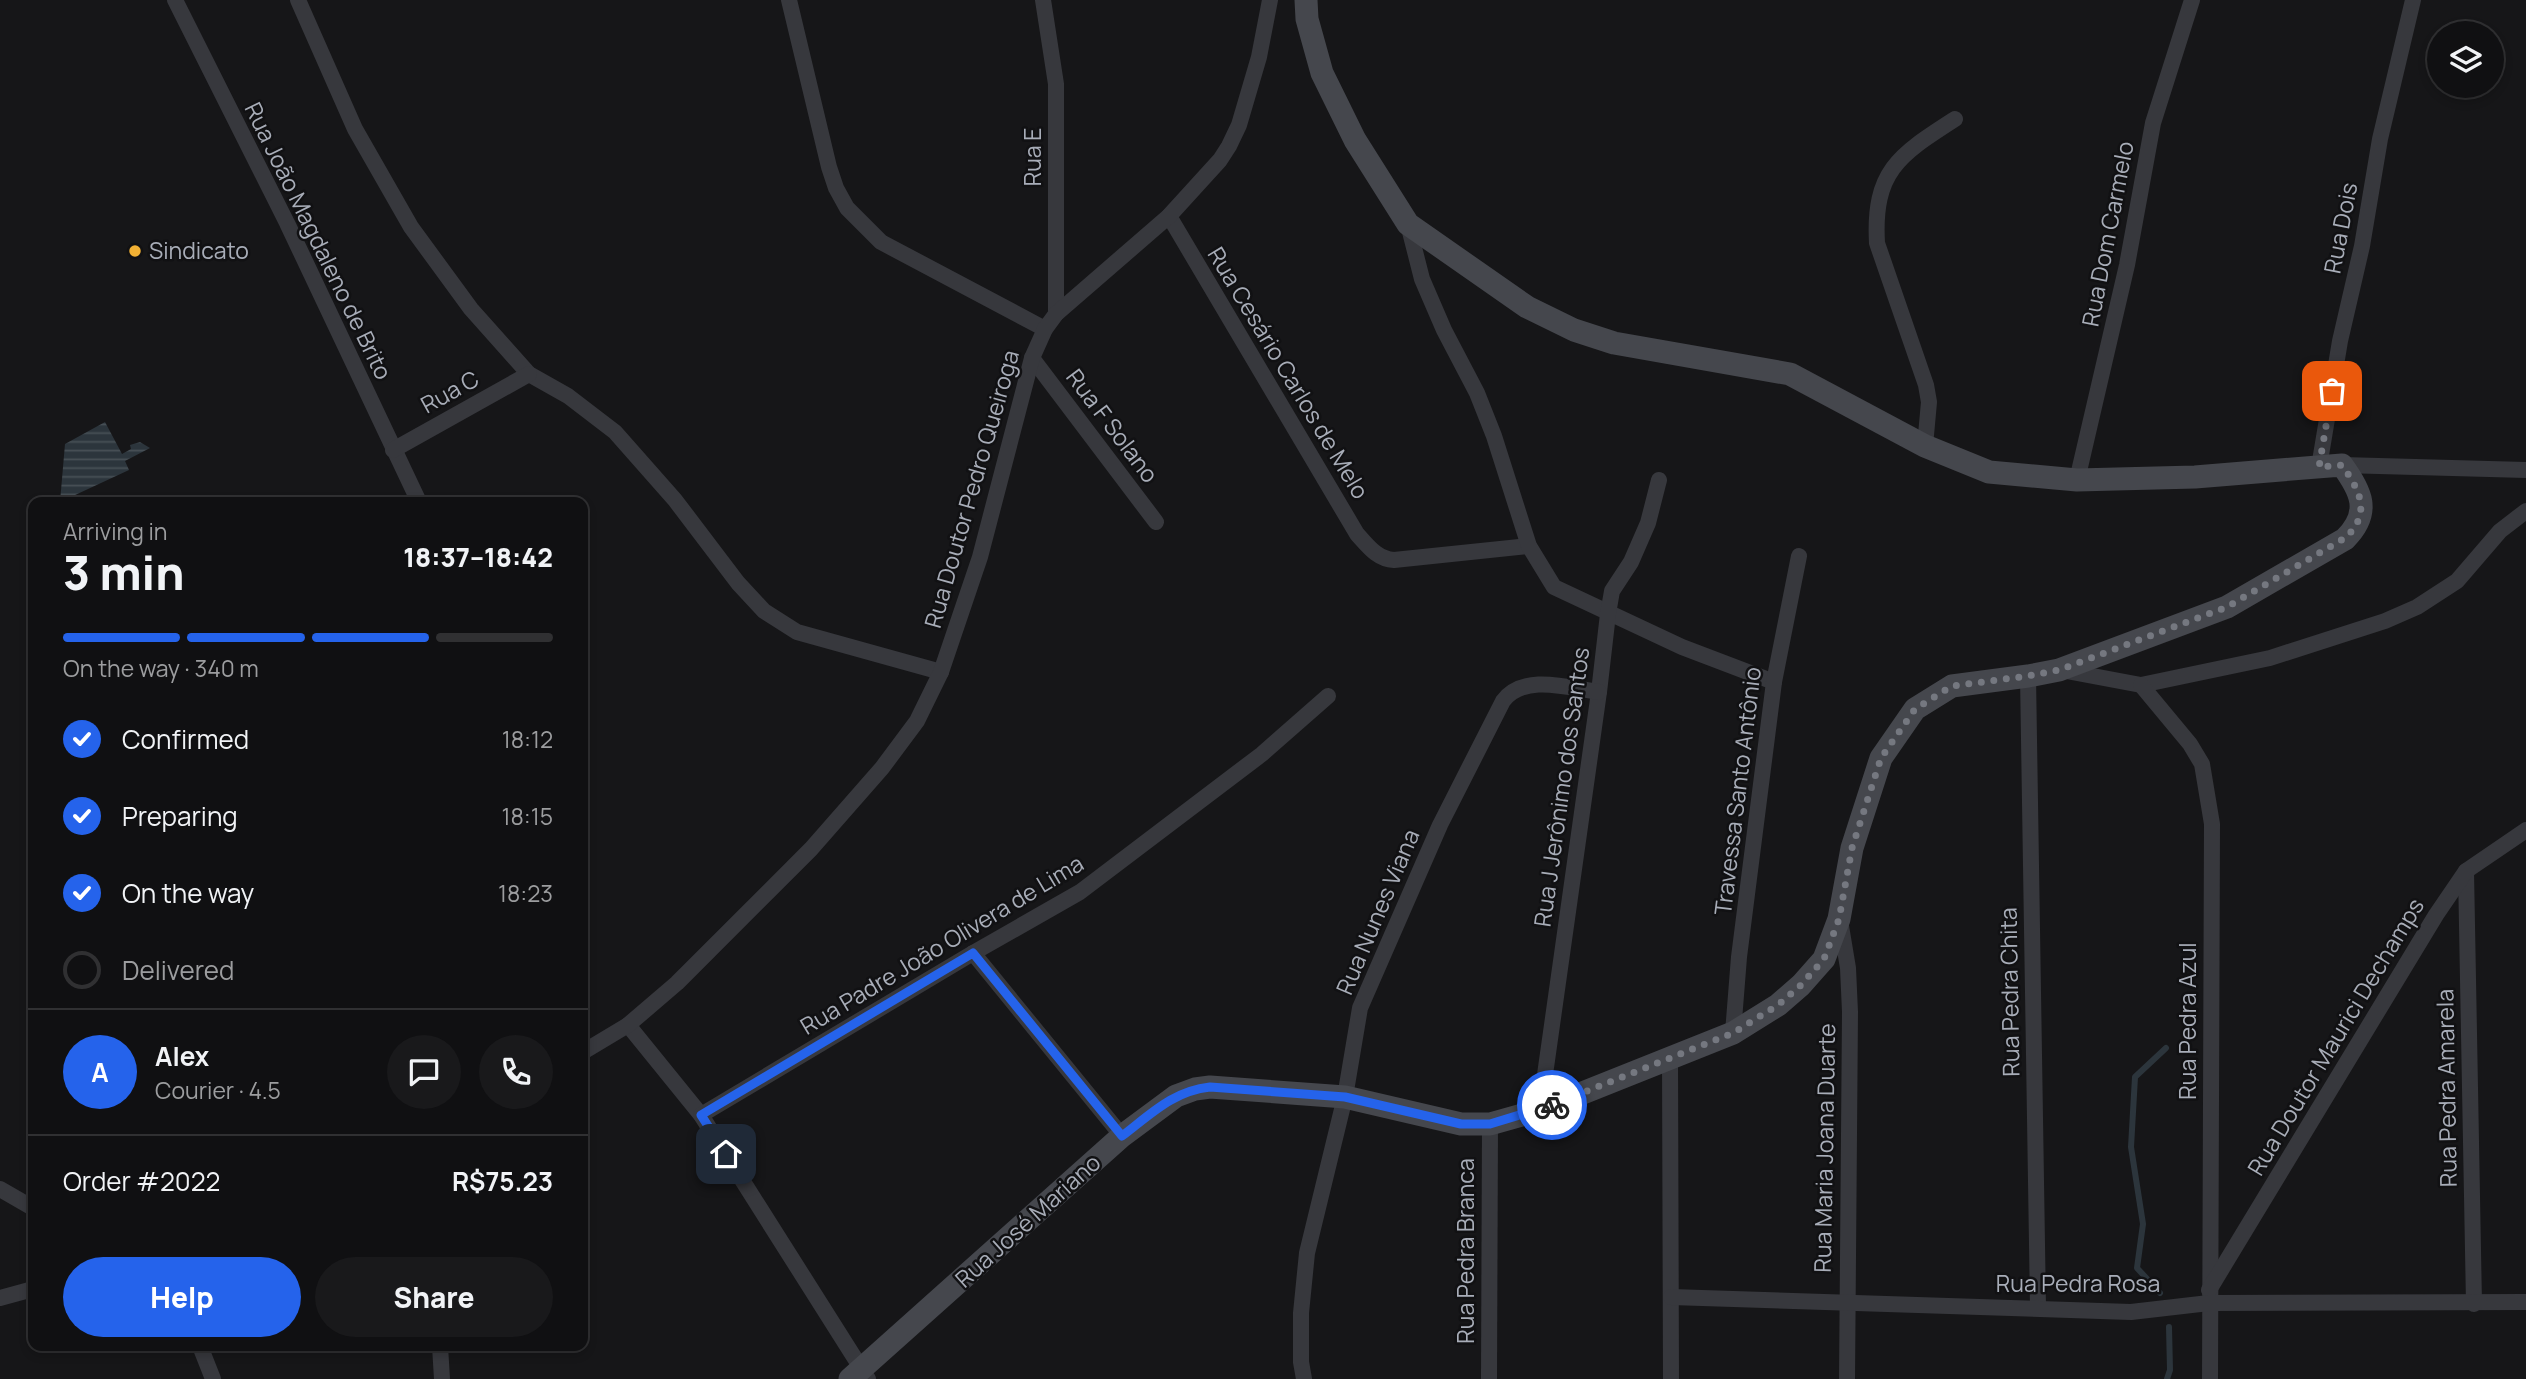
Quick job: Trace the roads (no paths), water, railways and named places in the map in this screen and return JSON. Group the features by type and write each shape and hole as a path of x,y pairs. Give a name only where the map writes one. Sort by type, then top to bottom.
{"street":[{"name":"Rua João Magdaleno de Brito","path":"175,0 287,223 416,497"},
{"path":"298,0 355,130 411,227 471,309 529,374 568,396 615,432 675,500 738,583 764,611 797,632 941,672"},
{"path":"789,0 830,167 846,208 881,242 1045,328"},
{"name":"Rua E","path":"1043,0 1056,84 1056,314"},
{"name":"Rua Doutor Pedro Queiroga","path":"588,1049 628,1025 677,983 811,849 882,768 917,721 941,672 980,557 1032,358 1045,328 1056,314 1169,216 1220,160 1239,125 1259,57 1270,0"},
{"path":"1306,0 1307,19 1322,73 1355,140 1409,225 1422,279 1490,425 1529,545 1554,587 1682,647 1774,682"},
{"name":"Rua Dom Carmelo","path":"2077,480 2127,265 2153,123 2192,0"},
{"name":"Rua Dois","path":"2319,467 2340,341 2362,246 2380,139 2413,0"},
{"path":"1925,446 1929,402 1926,384 1877,243 1875,216 1881,189 1895,165 1913,145 1955,119"},
{"name":"Rua Cesário Carlos de Melo","path":"1169,216 1357,534 1373,551 1383,559 1394,560 1529,545"},
{"path":"1409,225 1527,307 1574,330 1614,343 1790,374 1925,446 1989,472 2077,480 2195,477 2342,465 2526,470"},
{"name":"Rua F Solano","path":"1032,358 1156,522"},
{"name":"Rua C","path":"393,450 529,374"},
{"name":"Rua José Mariano","path":"860,1376 1122,1136 1176,1096 1210,1087 1345,1097 1461,1124 1490,1124 1540,1110 1733,1033 1778,1005 1801,985 1824,959 1839,919 1852,848 1881,758 1915,709 1952,686 2059,670 2227,607 2345,538 2353,530 2361,510 2361,499 2358,487 2342,465"},
{"name":"Rua J Jerônimo dos Santos","path":"1540,1110 1612,591 1631,562 1648,523 1659,480"},
{"path":"2059,670 2141,685 2270,659 2385,621 2417,607 2457,581 2500,531 2526,511"},
{"name":"Travessa Santo Antônio","path":"1733,1033 1738,970 1774,682 1799,556"},
{"name":"Rua Pedra Chita","path":"2028,676 2038,1307"},
{"name":"Rua Nunes Viana","path":"1304,1379 1301,1362 1301,1313 1307,1253 1345,1097 1360,1007 1440,825 1503,701 1510,692 1522,686 1539,684 1599,692"},
{"name":"Rua Pedra Azul","path":"2141,685 2190,744 2202,764 2211,824 2210,1379"},
{"name":"Rua Padre João Olivera de Lima","path":"701,1115 1080,892 1262,754 1328,696"},
{"name":"Rua Doutor Maurici Dechamps","path":"2209,1297 2436,915 2466,871 2526,830"},
{"name":"Rua Pedra Amarela","path":"2466,871 2474,1304"},
{"name":"Rua Maria Joana Duarte","path":"1839,919 1848,968 1850,1013 1847,1379"},
{"path":"973,953 1122,1136"},
{"path":"628,1025 701,1115 860,1376"},
{"path":"1670,1058 1671,1379"},
{"name":"Rua Pedra Branca","path":"1489,1379 1490,1124"},
{"path":"0,1189 28,1205"},
{"path":"0,1298 28,1290"},
{"name":"Rua Pedra Rosa","path":"1671,1297 2131,1312 2209,1297 2526,1303"},
{"path":"202,1351 213,1379"},
{"path":"440,1351 442,1379"}],"waterway":[{"path":"2160,1293 2137,1268 2143,1224 2131,1147 2135,1077 2166,1048"},
{"path":"2167,1379 2170,1370 2169,1327"}],"place":[{"name":"Sindicato","path":"135,251"}]}
